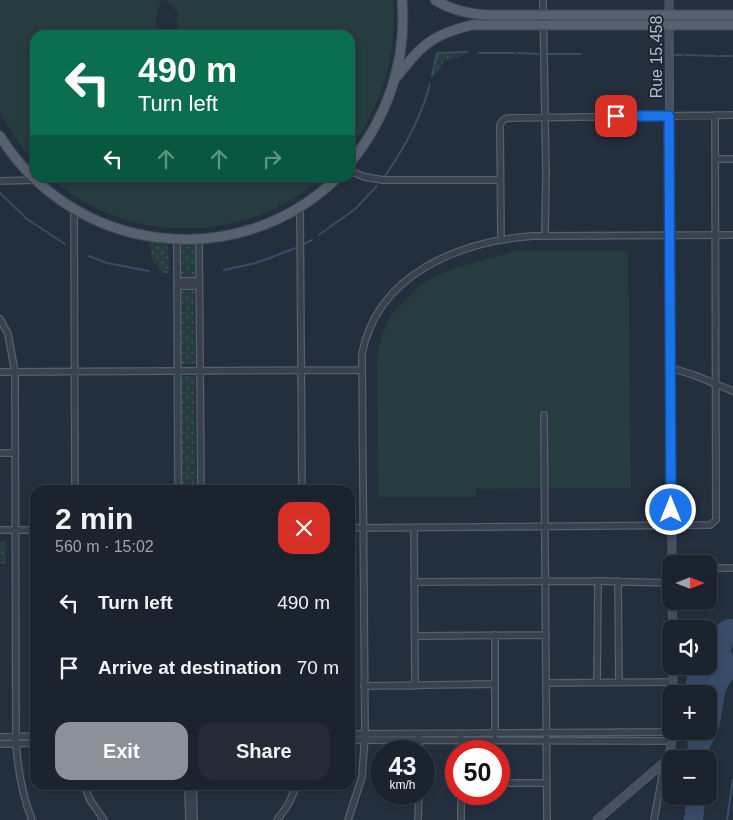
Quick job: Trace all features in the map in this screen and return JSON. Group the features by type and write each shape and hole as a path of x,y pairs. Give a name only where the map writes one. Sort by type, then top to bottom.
{"main road":[{"path":"355,156 375,127 385,107 395,79 402,38 402,0"},
{"path":"435,0 449,7 474,14 733,15"},
{"name":"Rue 15.458","path":"669,0 672,555"},
{"path":"395,79 418,50 427,42 449,31 482,24 733,25"},
{"path":"0,136 30,173"},
{"path":"38,182 54,196 96,220 127,232 177,239 199,239 229,235 273,221 300,206 332,182"},
{"path":"673,675 673,682"},
{"path":"670,750 672,741"},
{"path":"597,820 662,765"}],"street":[{"path":"543,0 545,236"},
{"path":"355,528 672,526 710,525 716,520 715,115"},
{"path":"501,239 500,125 503,120 508,118 545,117 733,115"},
{"path":"715,159 733,159"},
{"path":"355,173 383,180 500,180"},
{"path":"0,181 30,180"},
{"path":"300,206 302,485"},
{"path":"74,209 75,485"},
{"path":"348,820 362,777 365,737 362,354 366,336 381,307 400,285 423,268 451,254 481,243 501,239 545,236 733,235"},
{"path":"177,239 178,485"},
{"path":"199,239 201,485"},
{"path":"177,283 199,283"},
{"path":"0,318 8,334 15,372 16,744 22,792 32,820"},
{"path":"672,368 733,391"},
{"path":"0,372 362,370"},
{"path":"544,415 547,820"},
{"path":"0,453 15,453"},
{"path":"414,528 415,686"},
{"path":"0,530 30,530"},
{"path":"718,568 733,568"},
{"path":"414,582 598,581 662,583"},
{"path":"597,682 598,581"},
{"path":"618,582 619,682"},
{"path":"495,635 495,740"},
{"path":"415,636 546,635"},
{"path":"546,683 673,682"},
{"path":"364,686 495,684"},
{"path":"355,739 495,732 662,732"},
{"path":"419,736 461,740 462,733"},
{"path":"355,735 365,737"},
{"path":"0,737 30,736"},
{"path":"510,740 672,741"},
{"path":"0,744 30,744"},
{"path":"654,820 662,781"},
{"path":"510,783 547,783"},
{"path":"86,790 90,800 104,820"},
{"path":"188,790 188,820"},
{"path":"194,790 194,820"},
{"path":"277,820 288,805 295,790"},
{"path":"418,805 418,820"},
{"path":"461,805 461,820"}],"green space":[{"path":"0,0 162,0 156,18 158,30 30,30 30,157 15,138 0,111"},
{"path":"167,0 393,0 393,39 385,78 371,114 355,140 355,30 175,30 178,27 176,19 179,13"},
{"path":"467,52 462,56 444,61 438,73 432,76 438,53"},
{"path":"56,182 316,182 291,200 257,216 222,225 186,229 150,226 115,216 81,200"},
{"path":"149,242 166,244 168,248 169,271 161,271 153,261"},
{"path":"178,243 195,243 195,277 178,278"},
{"path":"515,251 628,251 631,488 476,489 476,497 378,497 377,360 381,337 391,315 422,284 446,271"},
{"path":"179,288 195,288 196,364 180,364"},
{"path":"180,376 195,376 196,485 180,485"},
{"path":"0,542 6,542 6,564 0,564"}],"water":[{"path":"733,619 733,645 731,651 733,654 733,679 726,690 717,733 717,685 686,685 686,682 687,675 717,675 717,626 721,622"},
{"path":"687,740 714,740 708,750 688,750"},
{"path":"685,805 705,805 703,820 683,820"}],"waterway":[{"path":"432,76 437,53 467,52"},
{"path":"478,53 515,53"},
{"path":"518,53 538,54"},
{"path":"548,54 581,54"},
{"path":"673,55 683,55"},
{"path":"686,55 717,56"},
{"path":"720,56 731,56"},
{"path":"385,176 412,132 430,84"},
{"path":"319,235 355,209 377,186"},
{"path":"0,193 27,219 65,244"},
{"path":"304,244 312,240"},
{"path":"224,270 256,263 296,248"},
{"path":"89,256 107,263 149,271"},
{"path":"727,820 733,780"}],"route":[{"path":"616,116 669,116 672,368 671,510"}]}
